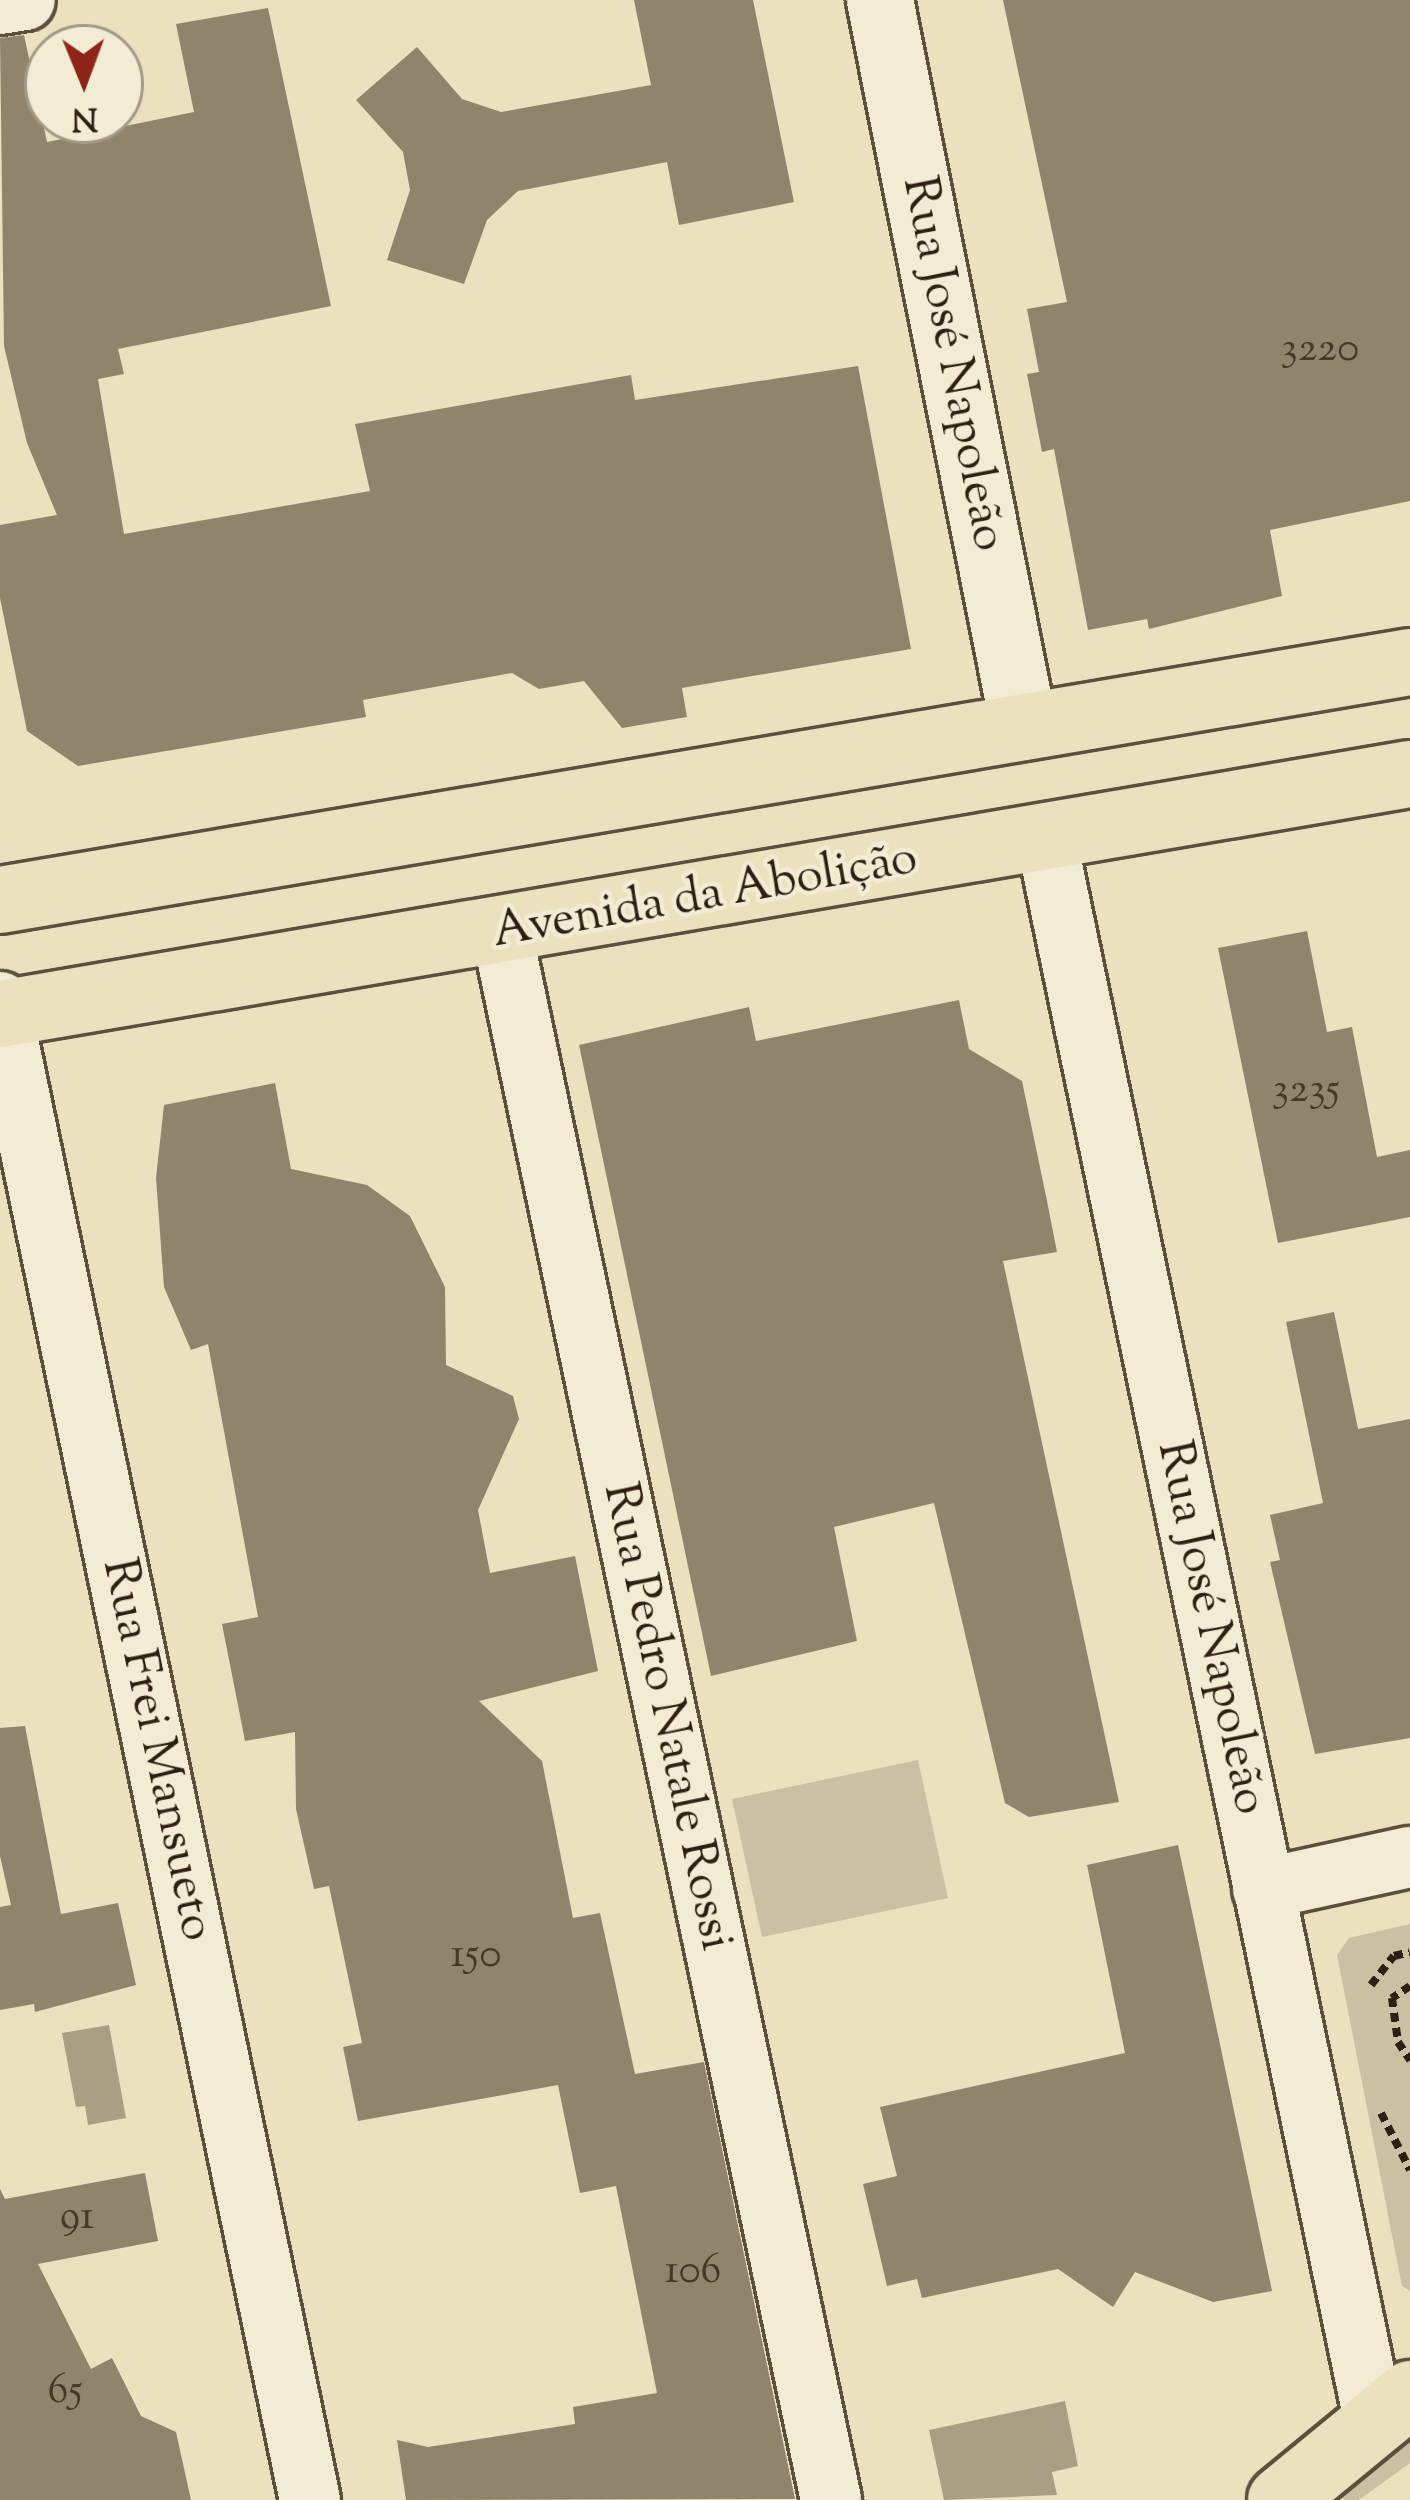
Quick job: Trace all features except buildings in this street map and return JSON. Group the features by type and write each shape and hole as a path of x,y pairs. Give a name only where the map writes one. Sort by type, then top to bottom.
{"main road":[{"path":"0,900 1410,662"},
{"name":"Avenida da Abolição","path":"1,1010 502,933 1410,773"},
{"path":"1281,2500 1392,2406"}],"street":[{"path":"0,4 25,0"},
{"name":"Rua José Napoleão","path":"880,0 1024,727"},
{"name":"Rua José Napoleão","path":"1046,837 1263,1889 1392,2406"},
{"name":"Rua Pedro Natale Rossi","path":"502,933 830,2500"},
{"name":"Rua Frei Mansueto","path":"1,1010 310,2500"},
{"path":"1263,1889 1410,1857"}],"path":[{"path":"1371,1985 1394,1956 1410,1952"},
{"path":"1410,1986 1392,1998 1398,2042 1410,2060"},
{"path":"1381,2113 1410,2170"}],"shaded area":[{"path":"918,1760 948,1898 762,1937 732,1799"},
{"path":"1410,1924 1410,2291 1402,2286 1337,1955 1349,1938"},
{"path":"109,2025 126,2118 88,2125 85,2106 76,2107 62,2033"},
{"path":"1065,2401 1078,2466 1052,2472 1057,2495 944,2500 929,2430"},
{"path":"1410,2438 1410,2463 1359,2500 1344,2500 1339,2493"}]}
